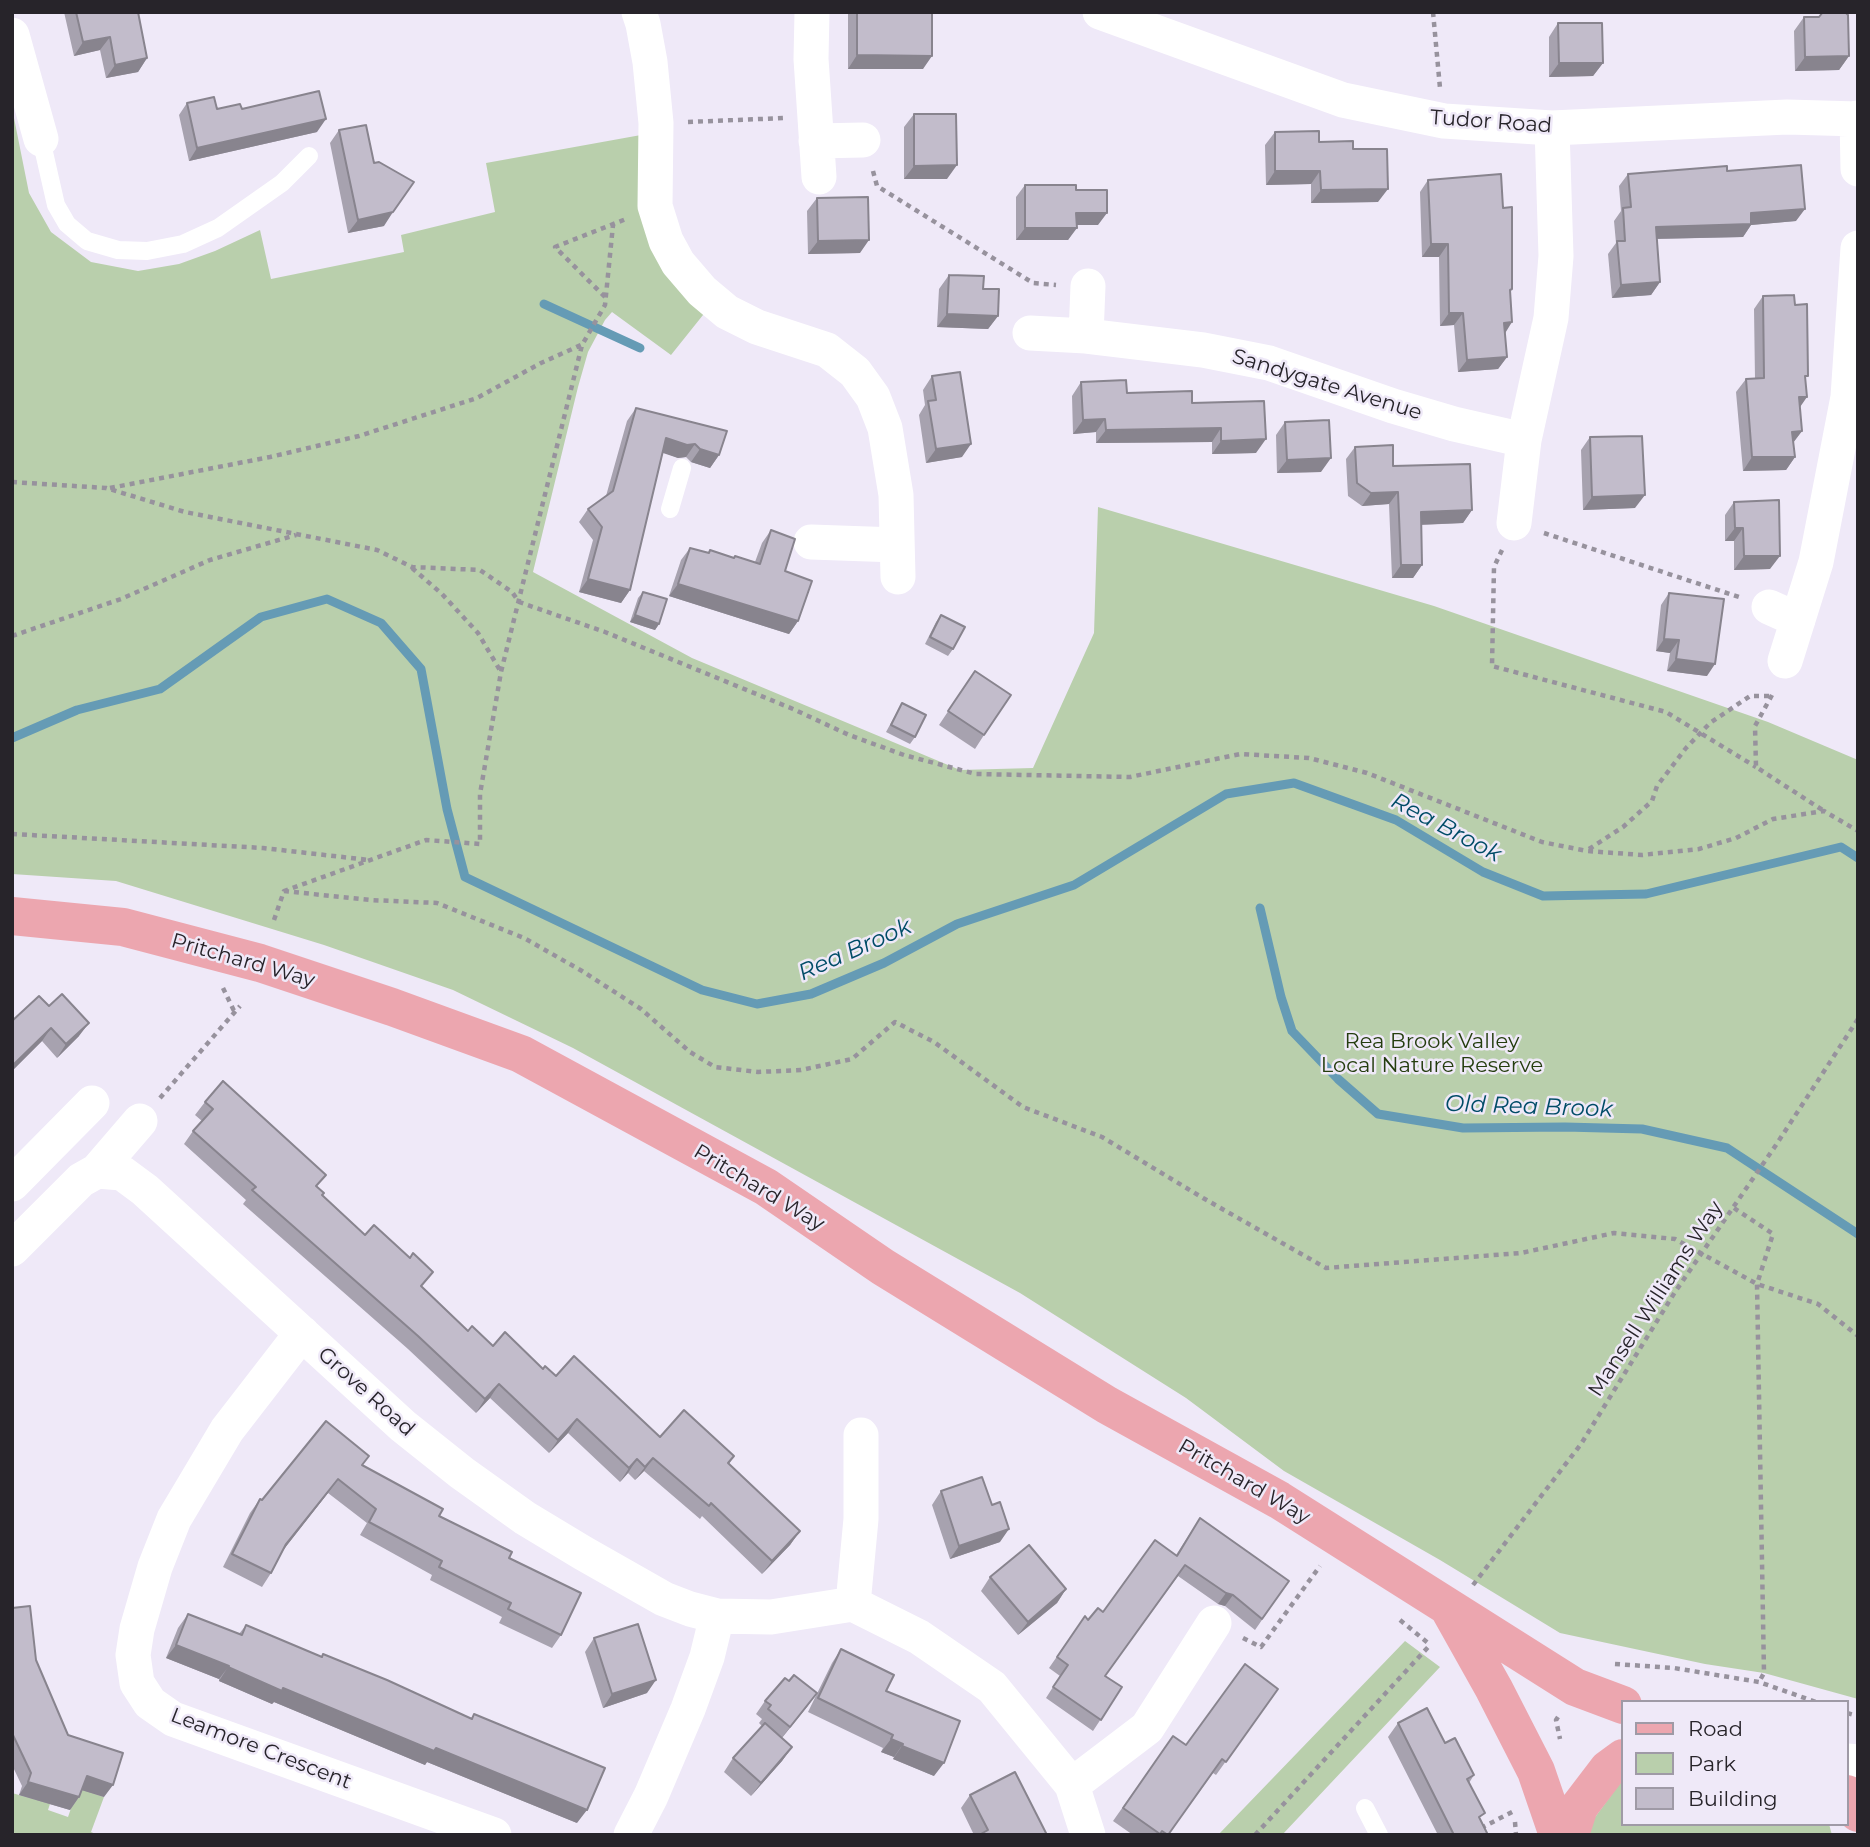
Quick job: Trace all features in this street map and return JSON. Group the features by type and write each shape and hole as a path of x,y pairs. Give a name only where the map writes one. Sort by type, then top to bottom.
{"main road":[{"name":"Pritchard Way","path":"12,916 123,927 260,963 521,1054 766,1187 906,1282 1107,1405 1458,1596 1575,1687 1622,1705"},
{"name":"Pritchard Way","path":"1458,1596 1494,1689 1536,1771 1558,1835"},
{"path":"1570,1835 1579,1807 1608,1769 1622,1759"},
{"path":"1849,1797 1858,1813"}],"street":[{"path":"639,12 650,62 656,123 655,206 666,241 678,263 702,291 727,313 757,327 827,350 855,372 873,397 885,428 896,495 898,561 811,542"},
{"path":"812,12 811,59 819,177"},
{"name":"Tudor Road","path":"1100,12 1343,100 1444,121 1552,128 1787,117 1857,118"},
{"path":"12,35 19,81 41,139"},
{"path":"1857,118 1858,169"},
{"path":"1514,523 1524,440 1551,318 1556,256 1552,128"},
{"path":"816,129 863,140"},
{"path":"1786,661 1784,613 1816,562 1853,398 1858,248"},
{"path":"1086,337 1088,286"},
{"name":"Sandygate Avenue","path":"1030,333 1203,350 1269,363 1393,406 1524,440"},
{"path":"12,1184 92,1103"},
{"path":"12,1249 81,1180 97,1171 140,1121"},
{"name":"Grove Road","path":"97,1171 121,1174 145,1190 347,1377 462,1473 525,1518 664,1599 717,1616 771,1618 853,1604"},
{"name":"Leamore Crescent","path":"302,1333 227,1430 174,1519 155,1567 137,1629 133,1655 137,1683 150,1703 173,1719 494,1835"},
{"path":"861,1435 861,1519 853,1604 919,1637 992,1687 1072,1785 1088,1835"},
{"path":"631,1835 651,1797 688,1709 707,1657 717,1616"},
{"path":"1072,1785 1147,1728 1214,1623"}],"lane":[{"path":"41,139 56,205 67,224 87,241 118,250 147,251 183,244 218,228 282,183 309,156"},
{"path":"670,509 682,468"},
{"path":"1365,1808 1379,1835"}],"path":[{"path":"1433,12 1444,121"},
{"path":"656,123 816,129"},
{"path":"863,140 877,186 1033,284 1088,286"},
{"path":"284,891 426,841 480,844 480,793 501,672 582,345 605,305 613,225 555,247 605,297"},
{"path":"106,488 257,460 359,436 477,398 541,363 582,345"},
{"path":"12,482 106,488 185,512 377,550 412,567 442,594 478,633 501,672"},
{"path":"1784,613 1514,523 1494,567 1492,666 1667,712 1858,831"},
{"path":"12,636 121,599 210,560 297,534"},
{"path":"412,567 480,570 512,592 519,602 605,632 793,709 849,735 904,755 976,774 1130,777 1240,754 1309,758 1367,773 1542,842 1587,850 1642,855 1699,849 1736,838 1773,819 1824,811"},
{"path":"1756,767 1755,726 1772,696 1786,661"},
{"path":"1587,850 1623,827 1652,801 1657,786 1710,723 1750,696 1772,696"},
{"path":"12,834 263,848 370,860"},
{"path":"274,920 284,891"},
{"path":"284,891 437,904 524,938 631,1003 690,1052 715,1067 758,1072 801,1070 852,1059 895,1022 934,1042 1023,1107 1102,1137 1326,1268 1521,1253 1614,1233 1675,1240 1757,1284 1818,1304 1858,1336"},
{"path":"225,993 235,1013"},
{"path":"140,1121 240,1006"},
{"name":"Mansell Williams Way","path":"1458,1596 1581,1444 1675,1292 1720,1229 1858,1019"},
{"path":"1734,1208 1773,1234 1757,1284 1764,1673 1759,1682"},
{"path":"1309,1558 1330,1572"},
{"path":"1214,1623 1261,1647 1320,1565"},
{"path":"1255,1835 1430,1645 1390,1612"},
{"path":"1611,1663 1674,1668 1759,1682 1810,1700"},
{"path":"1514,1800 1517,1835"},
{"path":"1478,1830 1515,1811"}],"green space":[{"name":"Rea Brook Valley Local Nature Reserve","path":"12,108 29,193 51,232 91,262 138,271 179,264 260,230 271,279 404,252 401,235 495,212 486,163 641,135 707,310 671,355 612,312 605,320 588,352 578,387 533,572 692,658 960,770 1033,768 1094,633 1098,507 1434,606 1768,722 1858,760 1858,1699 1764,1673 1705,1664 1560,1633 1440,1560 1284,1471 1186,1398 1020,1293 573,1048 453,990 324,945 116,881 12,874"},
{"path":"1405,1641 1440,1667 1282,1835 1218,1835"},
{"path":"60,1773 48,1810 68,1817 78,1788 104,1797 91,1832 98,1835 12,1835 12,1793 37,1800"},
{"path":"1622,1780 1622,1826 1830,1826 1832,1835 1582,1835"}],"building":[{"path":"76,12 138,12 147,58 115,65 110,37 83,42"},
{"path":"857,12 932,12 932,56 857,55"},
{"path":"1823,12 1845,12 1848,15 1849,56 1805,57 1804,17 1819,17"},
{"path":"1558,23 1602,23 1603,63 1559,63"},
{"path":"319,91 326,119 197,148 187,103 214,97 217,109 240,104 242,109"},
{"path":"914,114 956,114 957,165 914,166"},
{"path":"366,125 374,163 379,162 414,182 393,212 358,220 339,130"},
{"path":"1319,131 1319,142 1353,141 1353,149 1387,149 1388,189 1321,190 1320,171 1275,171 1275,132"},
{"path":"1801,165 1805,209 1751,213 1751,224 1656,227 1660,282 1621,285 1617,241 1625,241 1623,208 1631,207 1628,174 1727,166 1727,171"},
{"path":"1501,174 1503,208 1512,207 1512,322 1504,323 1507,357 1467,360 1463,313 1449,313 1448,244 1431,244 1428,180"},
{"path":"1025,185 1076,185 1076,190 1107,190 1107,213 1076,213 1077,228 1025,228"},
{"path":"868,197 869,240 818,241 817,198"},
{"path":"949,275 984,276 983,289 999,289 998,316 947,314"},
{"path":"1794,295 1795,305 1807,304 1807,397 1799,397 1802,431 1792,432 1795,457 1752,457 1746,379 1764,378 1763,296"},
{"path":"960,372 971,444 936,449 928,401 936,400 932,376"},
{"path":"1126,380 1127,393 1192,391 1192,403 1264,401 1266,439 1221,441 1221,428 1106,430 1105,419 1083,420 1081,382"},
{"path":"636,408 727,431 719,455 700,449 695,444 687,445 666,438 630,590 588,579 602,527 588,509 613,491"},
{"path":"1329,420 1331,458 1287,460 1285,422"},
{"path":"1642,436 1645,495 1592,497 1590,437"},
{"path":"1393,445 1393,466 1470,464 1472,510 1421,512 1422,565 1401,565 1398,492 1371,493 1357,483 1355,447"},
{"path":"1779,500 1780,556 1744,556 1743,528 1735,528 1734,502"},
{"path":"771,530 795,539 785,571 812,581 798,621 678,584 690,548 709,553 710,550 760,564"},
{"path":"643,592 667,599 659,624 635,615"},
{"path":"1669,593 1724,599 1715,664 1676,659 1679,640 1664,639"},
{"path":"941,615 965,627 953,649 930,637"},
{"path":"975,671 1011,695 984,735 948,711"},
{"path":"902,703 926,715 915,737 891,725"},
{"path":"62,994 89,1023 66,1044 51,1028 12,1066 12,1021 39,996 49,1006"},
{"path":"223,1081 326,1175 316,1186 324,1193 322,1195 365,1235 374,1225 410,1258 413,1253 433,1272 421,1286 468,1331 472,1326 493,1346 505,1332 543,1369 545,1366 556,1376 574,1356 660,1437 684,1410 734,1456 728,1463 800,1531 772,1561 711,1503 709,1506 653,1458 645,1467 637,1459 629,1468 577,1419 558,1440 499,1384 485,1399 418,1336 252,1190 256,1187 193,1131 213,1109 205,1102"},
{"path":"326,1421 369,1456 362,1465 443,1509 439,1516 512,1552 509,1558 581,1593 561,1635 508,1609 511,1603 439,1567 442,1561 369,1522 376,1509 338,1479 286,1544 271,1573 232,1554 260,1499 262,1500"},
{"path":"982,1477 992,1505 1000,1502 1009,1529 959,1546 941,1491"},
{"path":"1200,1518 1289,1581 1262,1619 1233,1595 1185,1565 1105,1676 1122,1687 1101,1720 1053,1687 1068,1665 1057,1657 1085,1616 1088,1620 1098,1608 1103,1612 1155,1540 1177,1556"},
{"path":"1029,1545 1066,1589 1028,1622 990,1577"},
{"path":"30,1606 36,1660 68,1735 123,1753 113,1785 87,1776 79,1797 28,1782 31,1773 12,1733 12,1608"},
{"path":"188,1614 242,1635 246,1625 322,1657 323,1654 387,1680 472,1719 474,1714 605,1768 587,1810 436,1748 434,1751 283,1688 282,1691 176,1645"},
{"path":"638,1624 656,1680 612,1694 594,1638"},
{"path":"841,1649 894,1675 886,1691 960,1721 944,1763 902,1746 903,1744 891,1739 893,1735 818,1698"},
{"path":"1245,1664 1278,1689 1226,1762 1222,1759 1168,1835 1162,1831 1160,1834 1123,1808 1173,1736 1186,1745"},
{"path":"794,1675 817,1693 790,1727 768,1709 771,1705 765,1701 785,1678 789,1681"},
{"path":"1427,1708 1445,1743 1455,1738 1474,1775 1467,1779 1485,1813 1479,1817 1488,1835 1454,1835 1398,1723"},
{"path":"765,1723 792,1747 761,1783 733,1758"},
{"path":"1015,1772 1047,1835 979,1835 988,1830 970,1795"}],"waterway":[{"path":"544,304 640,348"},
{"name":"Rea Brook","path":"12,738 77,710 160,689 261,617 327,599 381,623 421,669 447,809 465,877 702,990 757,1004 811,994 884,963 957,924 1074,885 1226,794 1294,783 1396,820 1483,872 1543,896 1646,894 1841,847 1858,858"},
{"name":"Old Rea Brook","path":"1260,908 1292,1031 1338,1079 1378,1114 1463,1128 1642,1129 1727,1148 1858,1234"}]}
